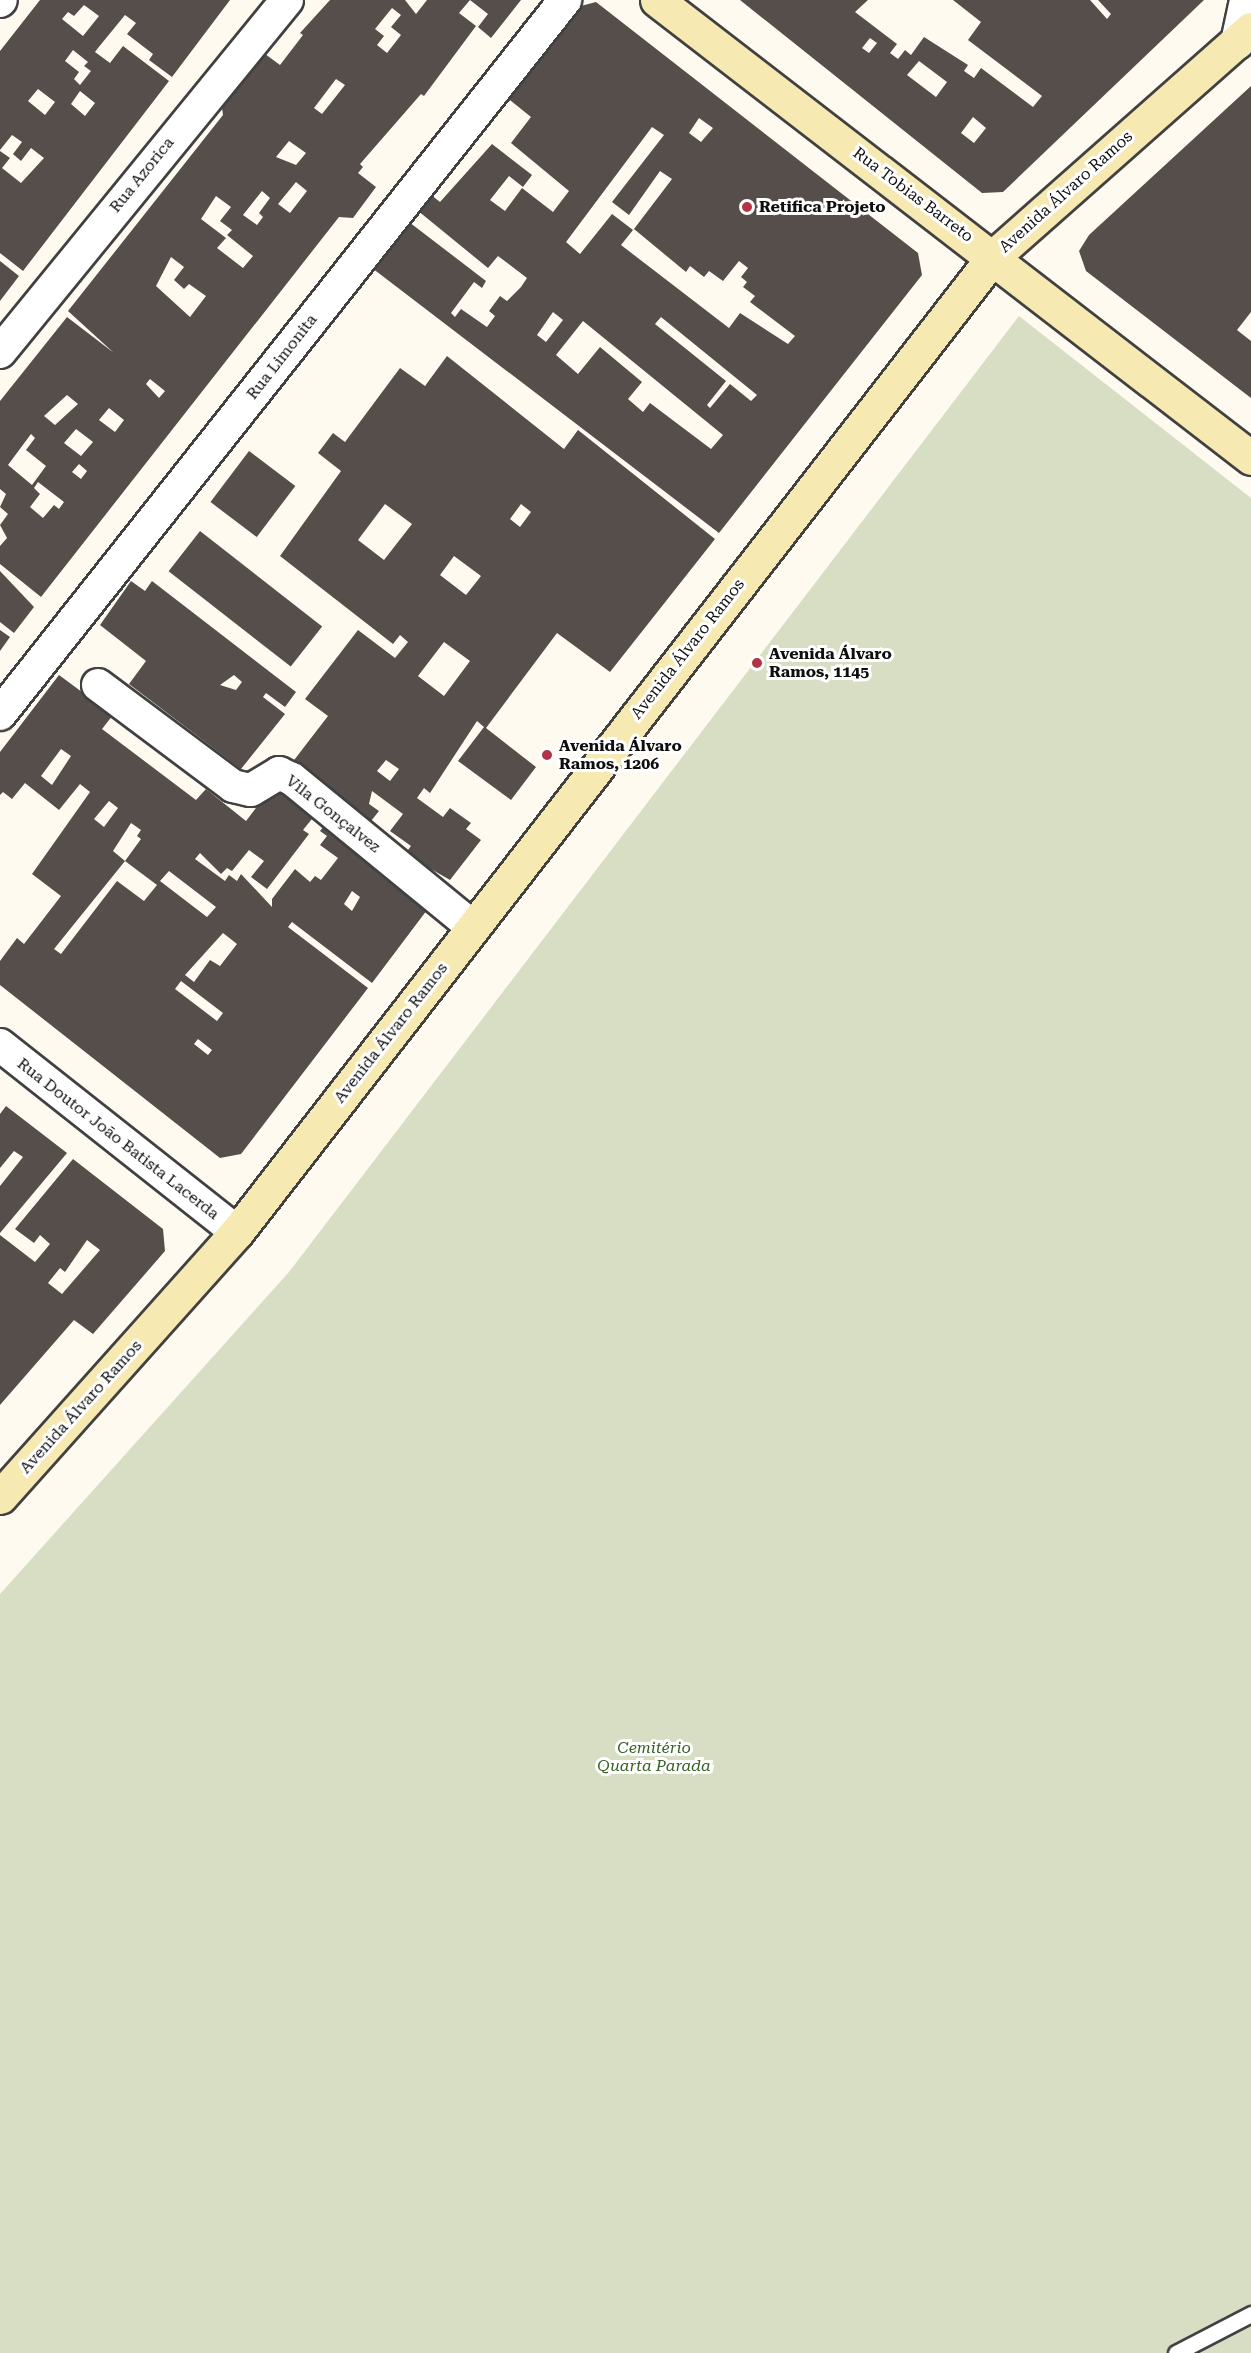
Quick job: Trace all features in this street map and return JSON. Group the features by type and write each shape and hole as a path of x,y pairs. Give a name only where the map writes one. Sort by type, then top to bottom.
{"main road":[{"name":"Rua Tobias Barreto","path":"657,0 1251,458"},
{"name":"Avenida Álvaro Ramos","path":"0,1497 237,1232 993,257 1244,35"}],"street":[{"name":"Rua Azorica","path":"0,352 287,0"},
{"name":"Rua Limonita","path":"0,714 565,0"},
{"path":"1244,35 1246,0"},
{"name":"Vila Gonçalvez","path":"98,685 233,786 251,790 279,773 292,778 473,927"},
{"name":"Rua Doutor João Batista Lacerda","path":"0,1045 237,1232"}],"lane":[{"path":"1176,2353 1251,2314"}],"green space":[{"name":"Cemitério Quarta Parada","path":"1019,316 1251,498 1251,2353 0,2353 0,1594 289,1272"}],"building":[{"path":"40,0 230,0 172,77 149,60 153,54 127,34 136,23 125,15 98,48 95,52 110,63 123,46 169,81 23,271 0,253 0,151 10,158 2,168 21,183 44,158 31,148 21,161 13,154 22,142 12,135 0,150 0,51","holes":["84,5 99,16 83,36 62,19 68,12 74,16","73,50 88,62 84,66 91,71 80,85 74,79 79,72 65,61","38,89 55,102 45,115 28,101","80,91 95,103 85,116 71,104"]},
{"path":"330,0 405,0 416,14 427,0 470,0 459,13 476,26 424,96 421,94 360,164 363,167 358,173 376,187 353,218 339,217 41,597 0,564 0,546 7,538 0,525 8,514 0,507 6,494 0,489 0,401 67,317 114,353 68,311 223,115 221,101 261,51 280,65 303,35 300,33","holes":["392,8 401,15 391,27 401,35 387,53 377,45 384,36 375,29","336,79 345,85 322,114 314,108","289,141 306,153 296,165 276,157","296,182 307,191 290,213 278,204","262,191 270,198 259,213 263,217 257,225 243,215","216,196 231,207 220,221 232,230 227,235 253,256 243,268 217,248 226,238 201,219","171,257 184,267 174,280 184,289 189,284 206,296 190,317 156,286","150,379 165,391 159,398 146,384","67,395 78,404 55,425 44,416","109,408 124,420 115,432 99,420","76,429 93,442 81,456 64,443","31,434 35,438 26,450 46,466 32,485 8,465","79,464 87,471 81,479 72,472","38,482 64,502 59,509 54,505 43,518 30,507 40,494 34,488"]},
{"path":"470,0 521,0 491,38 478,27 488,14"},
{"path":"740,0 868,0 855,12 897,44 890,53 898,59 905,50 911,55 924,37 968,65 964,71 974,78 981,68 1033,107 1042,96 968,40 981,22 953,0 1090,0 1107,19 1111,14 1098,0 1204,0 1003,192 982,193","holes":["870,38 877,43 869,53 862,48","919,61 947,82 936,97 907,75","973,117 986,128 974,143 961,133"]},
{"path":"596,2 918,253 922,275 719,533 372,268 409,222 486,281 482,288 474,282 451,313 455,317 461,309 487,327 495,316 489,311 500,296 507,301 521,287 527,278 498,256 488,268 417,210 430,194 440,202 492,144 532,175 523,187 509,176 490,200 505,211 522,188 553,212 569,191 511,143 531,117 506,97 577,7","holes":["699,118 713,128 701,142 689,133","652,127 664,135 612,202 629,215 660,171 672,179 634,229 686,272 690,266 704,277 709,271 723,281 739,261 748,268 741,277 747,282 743,287 755,296 750,302 795,336 788,344 740,313 729,328 621,245 633,230 612,214 580,254 566,242","553,312 563,320 546,342 537,335","661,317 757,395 751,401 730,384 710,408 707,405 726,381 655,324","583,321 723,435 711,449 650,403 643,412 628,399 642,382 600,347 578,374 556,355"]},
{"path":"1251,86 1251,312 1237,330 1251,341 1251,398 1086,271 1079,251 1089,235"},
{"path":"0,261 19,276 0,301"},
{"path":"447,356 564,449 578,430 715,539 610,672 557,633 486,728 536,767 511,800 458,761 484,727 477,721 430,793 424,788 417,798 443,817 450,808 471,823 466,829 481,840 450,880 405,854 411,846 390,831 403,814 372,791 369,804 379,811 367,826 288,768 328,716 305,699 358,630 395,658 408,642 400,635 393,644 280,556 341,471 318,453 333,433 345,442 400,368 425,386","holes":["385,504 412,524 384,560 358,540","521,504 531,512 520,527 510,519","454,556 481,576 466,595 440,575","444,642 470,661 444,696 418,676","386,760 399,769 390,781 377,771"]},
{"path":"249,451 295,486 257,537 210,502"},
{"path":"200,531 322,626 291,667 169,571"},
{"path":"0,571 34,607 14,633 0,622"},
{"path":"131,581 145,591 152,581 296,692 285,707 266,693 263,697 285,714 241,769 129,684 146,661 100,625","holes":["234,675 242,682 236,690 220,685"]},
{"path":"0,630 10,637 0,651"},
{"path":"59,675 113,715 102,729 196,800 206,789 246,821 276,782 316,814 303,830 309,834 267,889 251,877 264,861 249,850 232,871 227,868 221,874 200,853 195,859 225,881 229,875 237,881 241,874 272,907 272,899 295,869 310,882 315,876 321,880 338,858 320,845 327,836 320,831 327,822 366,853 361,859 427,910 372,983 292,922 288,927 368,988 241,1154 220,1158 0,985 0,961 17,938 24,944 61,896 32,874 90,792 80,784 59,810 25,783 12,799 3,792 0,795 0,752","holes":["61,749 71,756 52,785 41,776","109,801 118,808 104,827 94,819","131,823 141,830 137,836 141,839 125,861 113,851","125,861 157,885 144,901 117,881 61,954 54,949","169,871 216,907 207,917 160,881","352,891 360,897 352,911 344,904","223,933 237,944 220,966 210,960 194,982 185,975","181,981 223,1013 217,1021 175,989","198,1039 212,1050 208,1055 194,1044"]},
{"path":"6,1106 67,1153 0,1233 0,1186 23,1157 14,1151 0,1168 0,1114"},
{"path":"73,1159 163,1229 165,1251 93,1334 74,1320 0,1405 0,1235 35,1262 50,1244 40,1235 34,1243 15,1229","holes":["87,1240 100,1250 62,1294 48,1283 60,1268 65,1272"]}],"place":[{"name":"Retifica Projeto","path":"747,207"},
{"name":"Avenida Álvaro Ramos, 1145","path":"757,663"},
{"name":"Avenida Álvaro Ramos, 1206","path":"547,755"}]}
